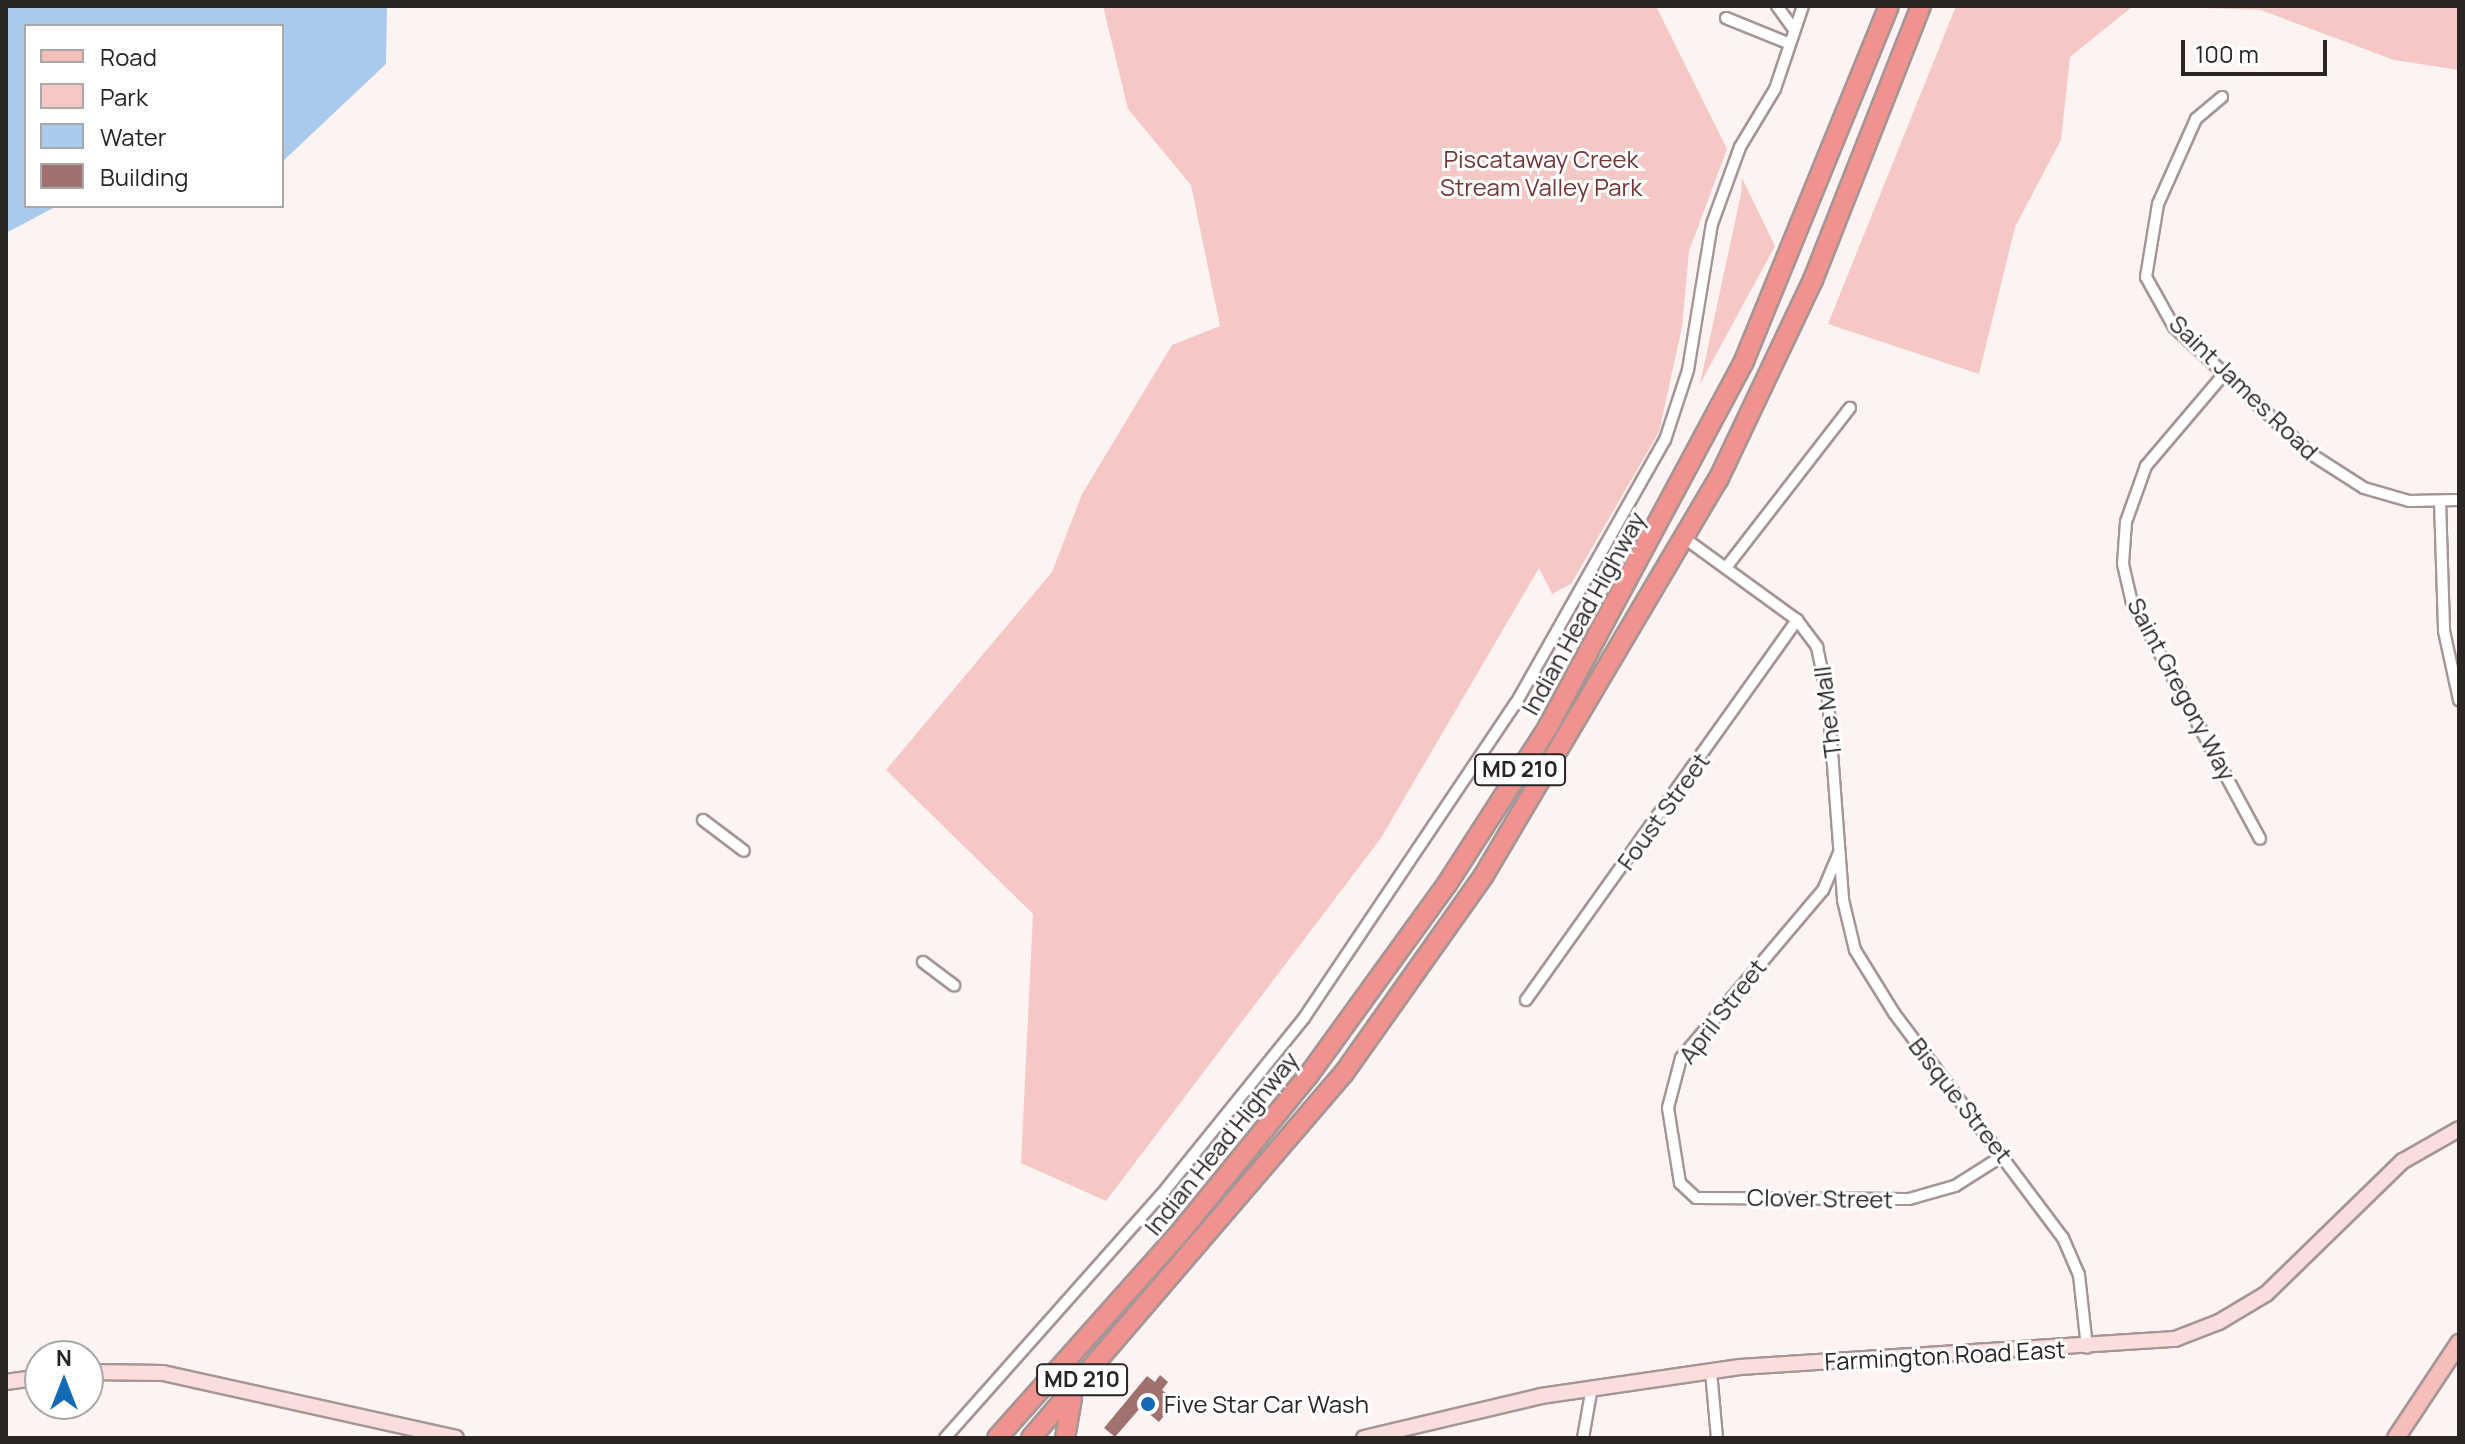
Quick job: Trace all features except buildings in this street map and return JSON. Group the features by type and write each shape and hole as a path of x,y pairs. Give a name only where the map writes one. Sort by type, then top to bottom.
{"highway":[{"name":"Indian Head Highway","path":"997,1438 1192,1219 1308,1076 1447,884 1548,727 1744,361 1889,6"},
{"name":"Indian Head Highway","path":"1031,1438 1280,1153 1424,961 1484,875 1687,540 1813,280 1921,6"},
{"path":"1065,1438 1066,1411 1110,1348"}],"main road":[{"name":"Farmington Road East","path":"1364,1438 1592,1387 1711,1371 2087,1348 2175,1339 2235,1314 2266,1294 2403,1161 2459,1129"},
{"path":"2396,1438 2459,1343"},
{"path":"104,1373 184,1377 456,1438"}],"street":[{"path":"1777,6 1794,29"},
{"path":"945,1438 1166,1189 1304,1018 1516,703 1665,440 1688,370 1712,224 1740,147 1775,89 1803,6"},
{"path":"1726,18 1788,43"},
{"name":"Saint James Road","path":"2222,97 2196,119 2158,204 2146,277 2174,327 2311,454 2364,488 2409,501 2459,500"},
{"name":"Saint Gregory Way","path":"2224,374 2146,466 2126,522 2123,564 2132,602 2260,839"},
{"path":"1728,565 1850,408"},
{"path":"2440,501 2444,631 2459,700"},
{"name":"The Mall","path":"1687,540 1728,565 1797,620 1822,664 1840,851"},
{"name":"Foust Street","path":"1526,1000 1797,620"},
{"path":"703,820 744,851"},
{"name":"Bisque Street","path":"1840,851 1846,917 1867,976 2004,1155 2072,1255 2087,1348"},
{"name":"April Street","path":"1685,1192 1670,1144 1675,1070 1713,1013 1823,890 1840,851"},
{"path":"923,962 954,985"},
{"name":"Clover Street","path":"1685,1192 1704,1198 1901,1199 1955,1186 2004,1155"},
{"path":"1711,1371 1717,1438"},
{"path":"1583,1438 1592,1387"}],"green space":[{"name":"Piscataway Creek Stream Valley Park","path":"1103,6 1656,6 1727,149 1689,251 1682,327 1659,432 1571,584 1552,594 1539,568 1381,838 1106,1201 1021,1163 1033,914 886,770 1052,572 1082,494 1172,345 1220,326 1191,185 1128,109"},
{"path":"1956,6 2133,6 2070,57 2061,140 2015,227 1979,374 1828,324"},
{"path":"2141,6 2459,6 2459,70 2394,60 2261,10"},
{"path":"1742,178 1775,246 1700,384 1741,194"}],"water":[{"path":"6,6 387,6 386,64 284,160 284,24 24,24 24,208 53,208 6,233"}],"place":[{"name":"Five Star Car Wash","path":"1148,1404"}]}
